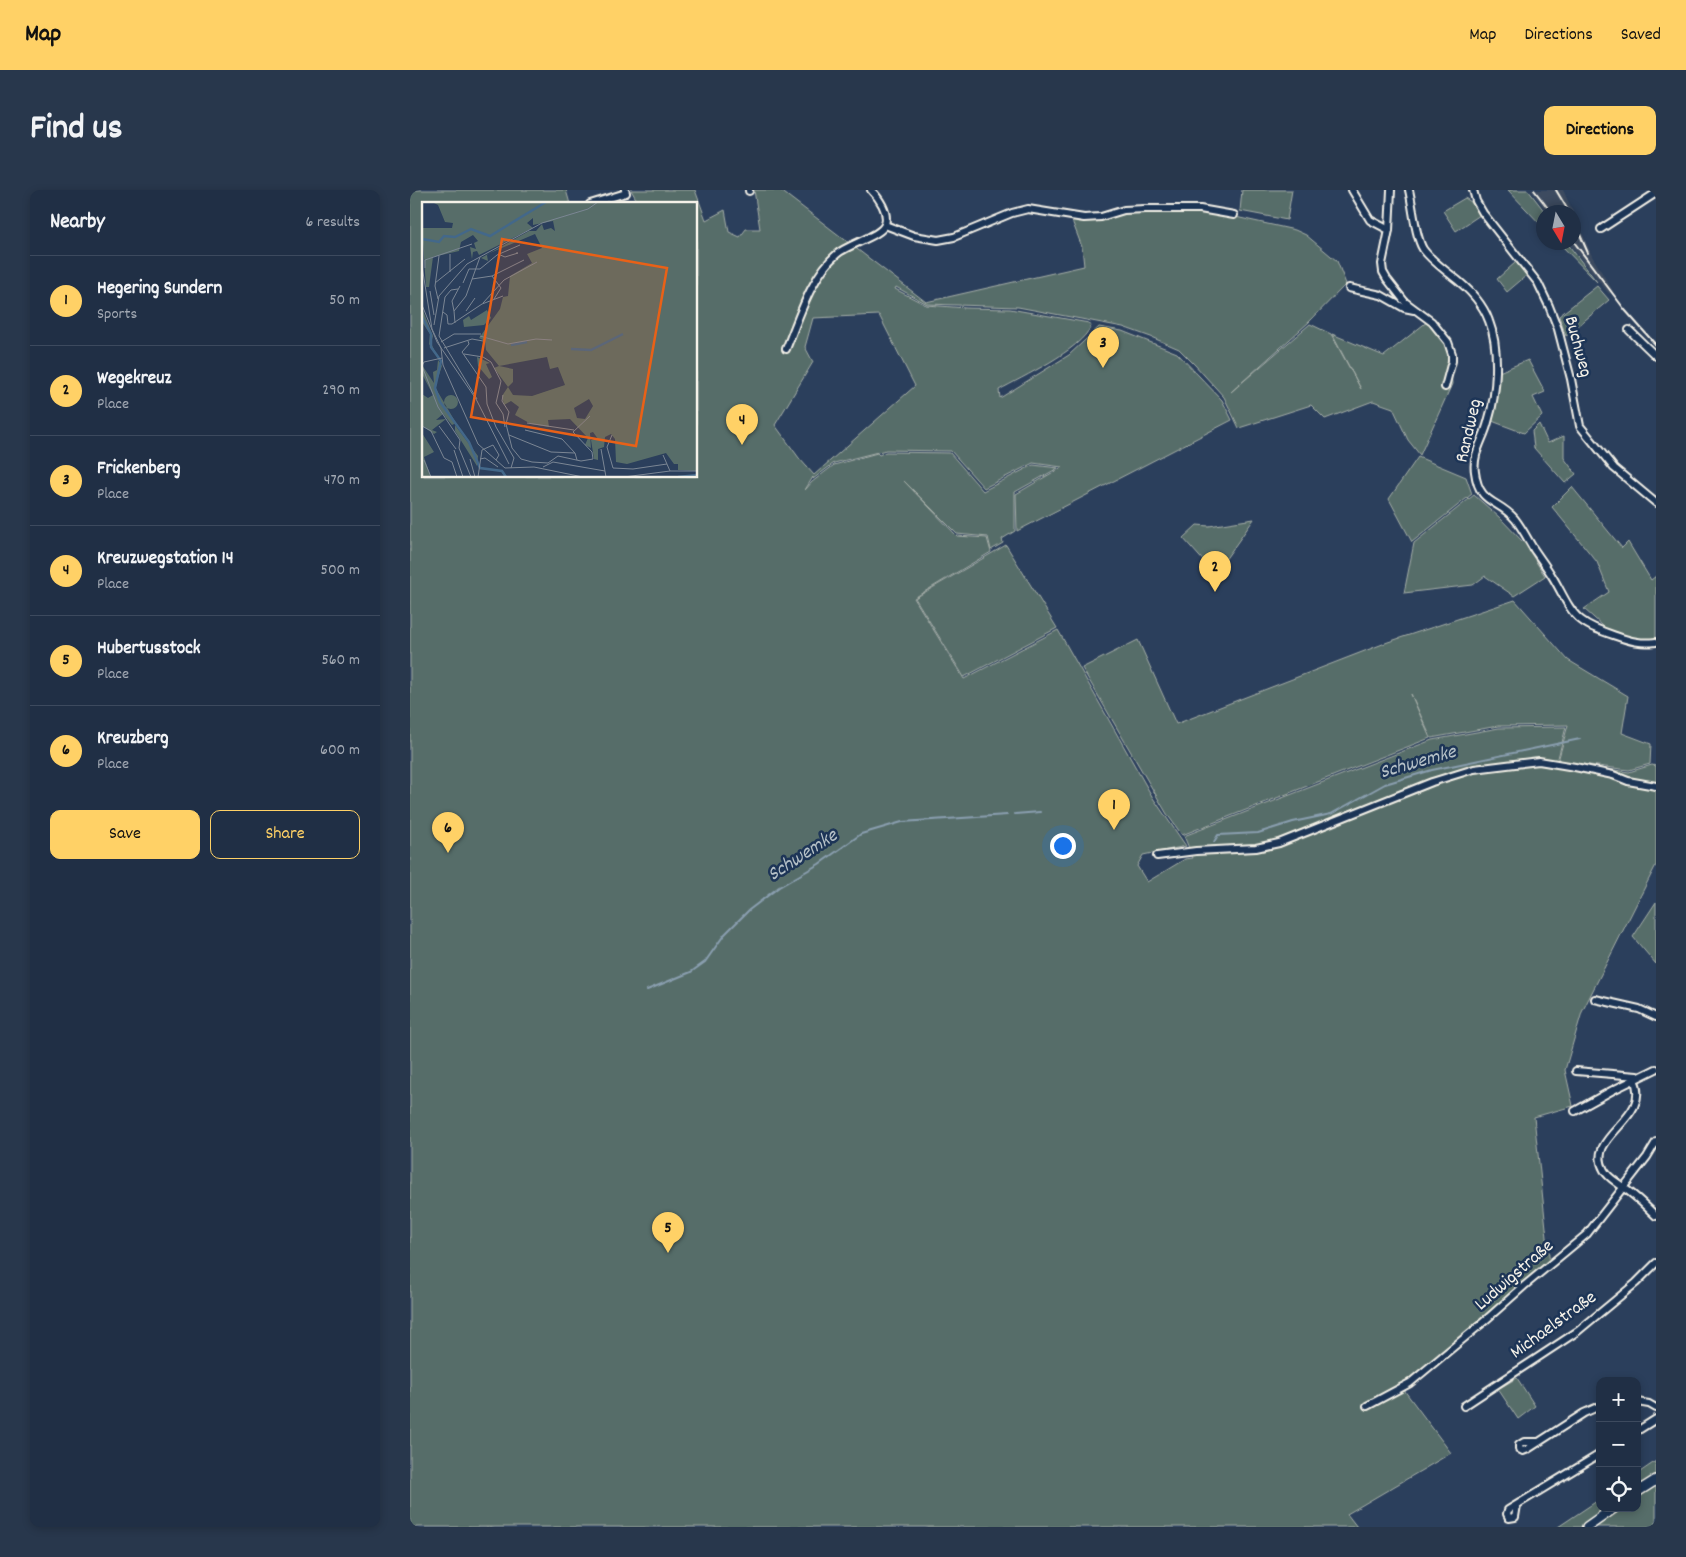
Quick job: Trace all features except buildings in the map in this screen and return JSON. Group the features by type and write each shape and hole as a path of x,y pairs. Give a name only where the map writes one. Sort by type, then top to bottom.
{"main road":[{"path":"1641,1489 1656,1480"},
{"path":"1586,1527 1608,1512"}],"street":[{"path":"597,202 626,193 625,190"},
{"path":"786,349 818,276 835,255 852,244 879,233 886,225 882,204 871,190"},
{"path":"1352,190 1370,220 1389,230"},
{"path":"1391,190 1389,230 1382,264 1383,272 1406,302 1439,329 1450,348 1452,367 1445,387"},
{"name":"Randweg","path":"1409,190 1419,238 1423,248 1433,260 1478,300 1486,313 1491,328 1495,354 1496,381 1488,422 1479,444 1474,465 1476,480 1481,494 1514,518 1576,616 1583,622 1639,644 1656,642"},
{"name":"Buchweg","path":"1473,190 1476,201 1483,213 1543,292 1558,329 1571,379 1580,426 1614,468 1656,502"},
{"path":"1601,229 1656,193"},
{"path":"886,225 914,236 938,240 954,237 1012,213 1028,209 1084,218 1096,218 1130,209 1154,208 1200,210 1234,215"},
{"path":"1349,288 1381,295 1404,308 1415,310"},
{"path":"1629,330 1656,356"},
{"path":"1157,856 1196,851 1256,848 1279,843 1432,782 1474,769 1539,761 1614,775 1628,781 1656,786"},
{"path":"1595,999 1639,1009 1656,1018"},
{"path":"1575,1111 1656,1069"},
{"path":"1576,1070 1637,1078"},
{"path":"1637,1078 1636,1104 1624,1122 1605,1142 1600,1155 1604,1170 1615,1182 1656,1216"},
{"name":"Ludwigstraße","path":"1367,1406 1410,1383 1588,1234 1647,1157 1656,1142"},
{"name":"Michaelstraße","path":"1464,1406 1578,1331 1656,1264"},
{"path":"1641,1403 1650,1404 1656,1408"},
{"path":"1538,1442 1584,1413 1596,1408"},
{"path":"1641,1428 1656,1419"},
{"path":"1517,1505 1596,1456"}],"shaded area":[{"path":"1531,190 1563,190 1570,205 1542,205"},
{"path":"1581,230 1592,256 1613,291 1609,294 1574,250 1581,250"}],"green space":[{"path":"410,190 566,190 569,202 422,202 422,478 698,478 698,202 638,202 631,190 695,190 706,220 725,210 729,232 740,237 746,229 760,229 754,190 780,190 926,302 1084,266 1082,247 1071,218 1124,211 1208,211 1295,230 1306,235 1337,261 1346,284 1309,322 1231,392 1310,324 1331,334 1361,389 1332,334 1384,356 1428,321 1445,338 1450,353 1452,384 1420,455 1408,440 1393,408 1373,401 1325,419 1311,405 1239,428 1224,397 1195,365 1179,349 1151,337 1123,327 1018,307 927,304 896,287 895,289 926,305 1010,309 1089,323 1091,326 1076,344 1050,362 999,390 1000,398 1069,355 1099,327 1122,331 1177,353 1222,400 1232,420 1017,531 1016,494 1062,467 1033,463 984,488 951,451 886,450 834,463 813,479 813,477 805,490 834,465 886,452 950,453 983,491 1033,465 1058,468 1015,492 1015,531 1002,539 1003,543 991,550 988,537 957,534 904,481 957,536 987,538 991,552 914,598 964,679 1058,630 1153,798 1186,846 1143,855 1137,866 1147,882 1185,859 1193,858 1184,836 1432,740 1499,728 1566,727 1557,762 1629,772 1652,765 1656,766 1656,865 1582,1012 1565,1070 1573,1106 1534,1117 1550,1265 1384,1400 1404,1390 1451,1453 1347,1514 1357,1527 410,1527","holes":["879,315 915,386 814,475 775,425 813,362 805,347 813,318"]},
{"path":"1242,190 1292,190 1287,220 1240,211"},
{"path":"1508,190 1528,190 1540,205 1536,205 1536,220"},
{"path":"1465,198 1471,202 1480,215 1456,231 1443,211"},
{"path":"1566,250 1572,250 1597,282"},
{"path":"1516,262 1527,275 1507,292 1497,279"},
{"path":"1597,286 1609,300 1566,336 1559,316"},
{"path":"1528,360 1545,392 1533,397 1542,416 1524,433 1492,421 1499,372"},
{"path":"1539,424 1548,443 1564,436 1564,458 1576,474 1565,483 1534,448 1532,431"},
{"path":"1418,457 1466,477 1472,494 1412,542 1389,499"},
{"path":"1572,487 1622,548 1628,542 1651,580 1656,576 1656,638 1644,640 1613,635 1584,609 1609,592 1597,562 1552,507"},
{"path":"1474,495 1525,544 1545,576 1514,596 1485,576 1473,585 1404,593 1414,543"},
{"path":"1254,519 1215,574 1183,538 1197,525 1209,526"},
{"path":"1006,545 1057,628 964,677 915,598"},
{"path":"1515,600 1568,660 1628,696 1622,733 1651,744 1650,764 1629,770 1558,761 1568,725 1498,726 1431,738 1411,694 1430,738 1182,835 1167,814 1082,668 1138,640 1176,724 1388,642"},
{"path":"1656,902 1656,964 1633,937"},
{"path":"1517,1378 1535,1406 1518,1419 1498,1389"},
{"path":"1656,1461 1656,1477 1641,1486 1641,1471"},
{"path":"1656,1484 1656,1527 1593,1527 1614,1512 1641,1512 1641,1493"},
{"path":"1596,1502 1596,1512 1601,1512 1580,1527 1558,1527"}],"waterway":[{"name":"Schwemke","path":"1214,842 1218,835 1258,833 1293,822 1331,814 1385,784 1432,770 1580,739"},
{"name":"Schwemke","path":"1015,814 1040,812"},
{"name":"Schwemke","path":"647,990 691,972 705,962 724,935 749,910 779,887 819,864 861,834 902,822 1007,815"}],"railway":[{"path":"1534,190 1546,205"},
{"path":"1556,190 1565,205"},
{"path":"1581,237 1588,253"},
{"path":"1580,250 1625,310 1656,345"}],"place":[{"name":"Frickenberg","path":"1103,368"},
{"name":"Kreuzwegstation 14","path":"742,445"},
{"name":"Wegekreuz","path":"1215,592"},
{"name":"Hegering Sundern","path":"1114,830"},
{"name":"Kreuzberg","path":"448,853"},
{"name":"Hubertusstock","path":"668,1253"}]}
